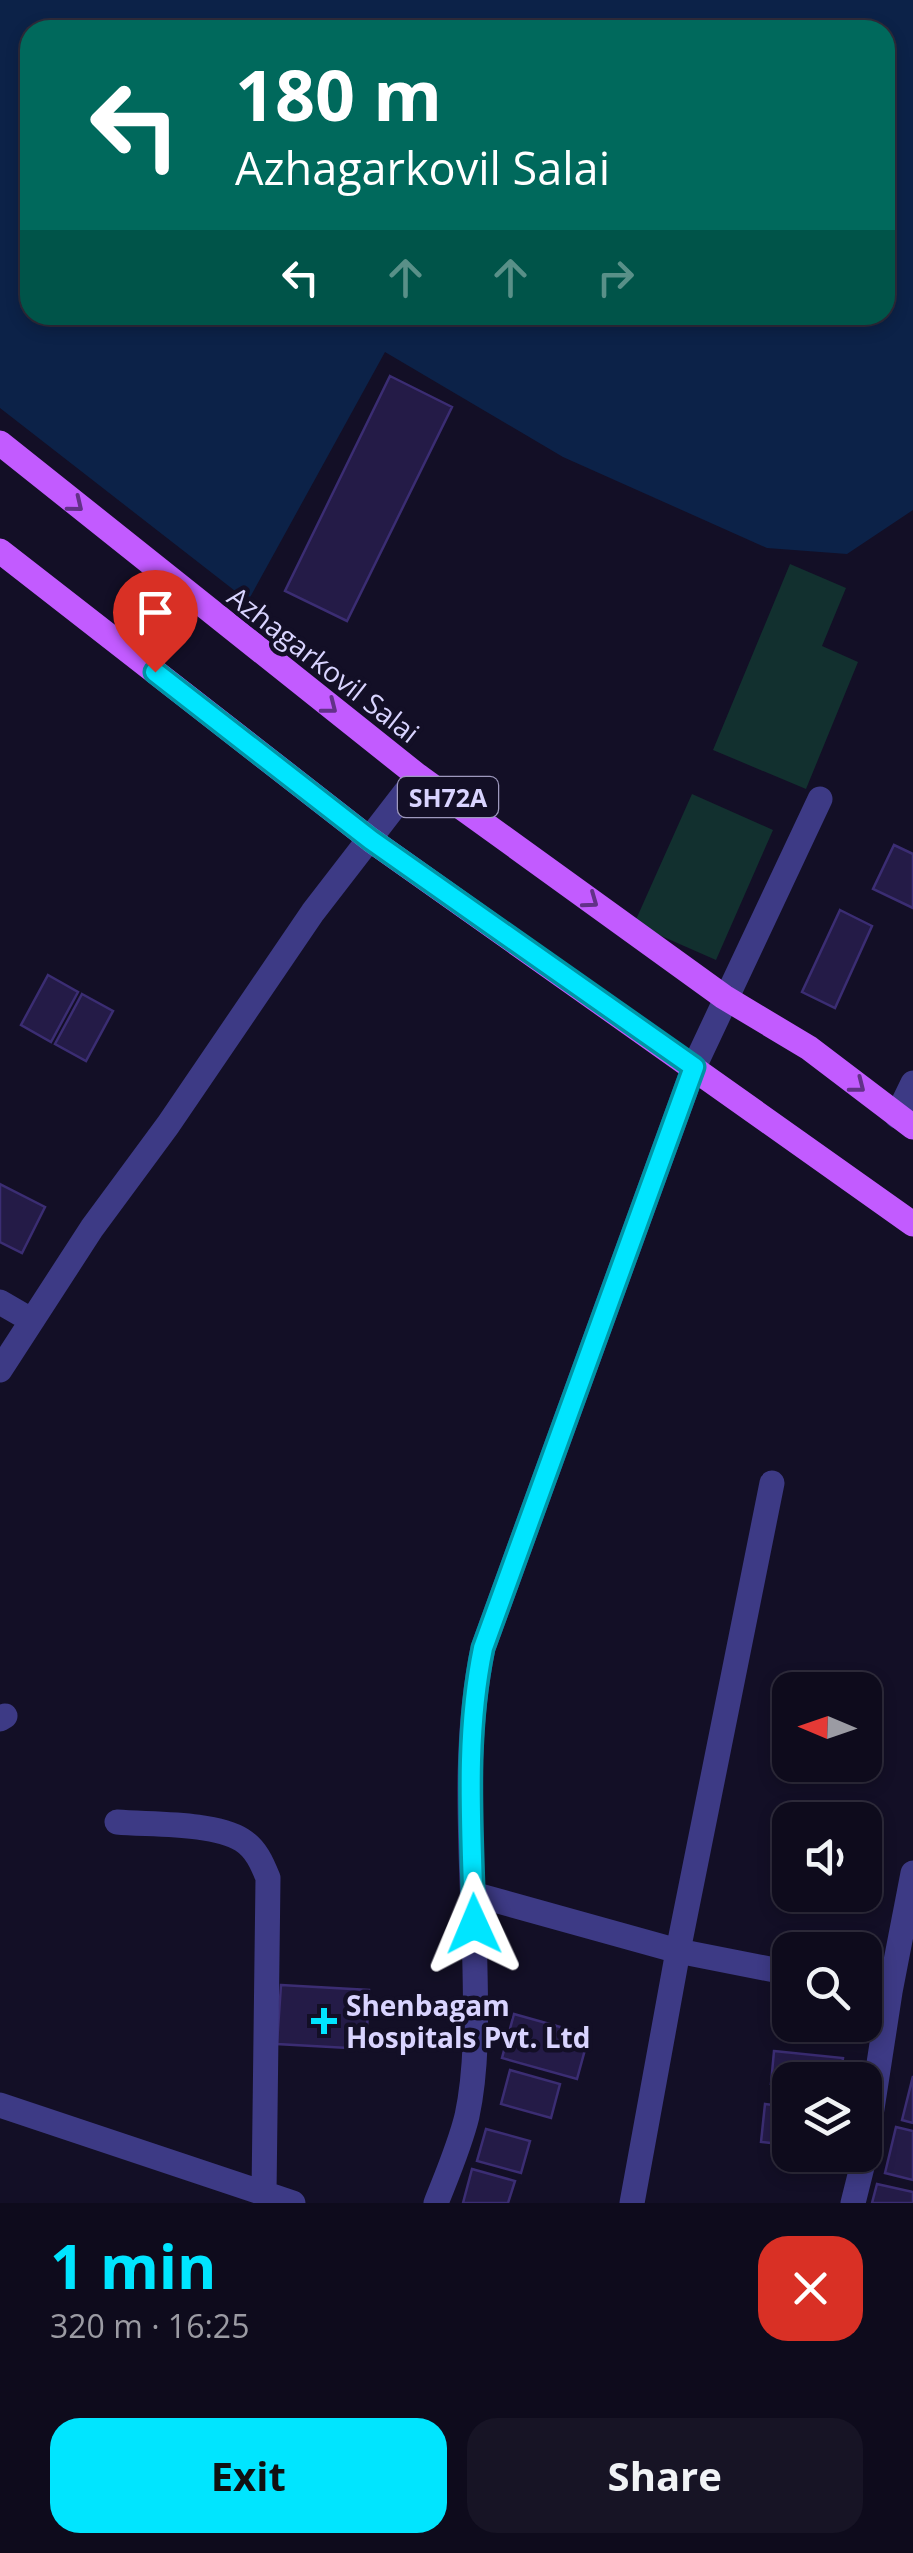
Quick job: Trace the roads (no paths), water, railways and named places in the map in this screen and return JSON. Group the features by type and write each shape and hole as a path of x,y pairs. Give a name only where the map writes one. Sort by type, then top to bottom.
{"main road":[{"name":"Azhagarkovil Salai","path":"0,444 418,776 724,997 809,1048 905,1122"},
{"name":"SH72A","path":"0,551 371,840 913,1224"}],"street":[{"path":"0,1370 313,912 418,776"},
{"path":"436,2203 467,2116 471,2081 476,2016 469,1750 473,1698 483,1648 694,1067 820,799"},
{"path":"905,1122 913,1082"},
{"path":"0,1302 31,1320"},
{"path":"632,2203 772,1483"},
{"path":"117,1822 216,1830 242,1840 261,1858 268,1878 264,2193"},
{"path":"882,1977 913,1874"},
{"path":"473,1894 678,1951 772,1969"},
{"path":"0,2105 293,2203"},
{"path":"853,2203 861,2172"}],"water":[{"path":"0,0 913,0 913,510 847,554 767,548 563,457 385,352 248,601 0,408"}],"place":[{"name":"Shenbagam Hospitals Pvt. Ltd","path":"324,2021"}]}
